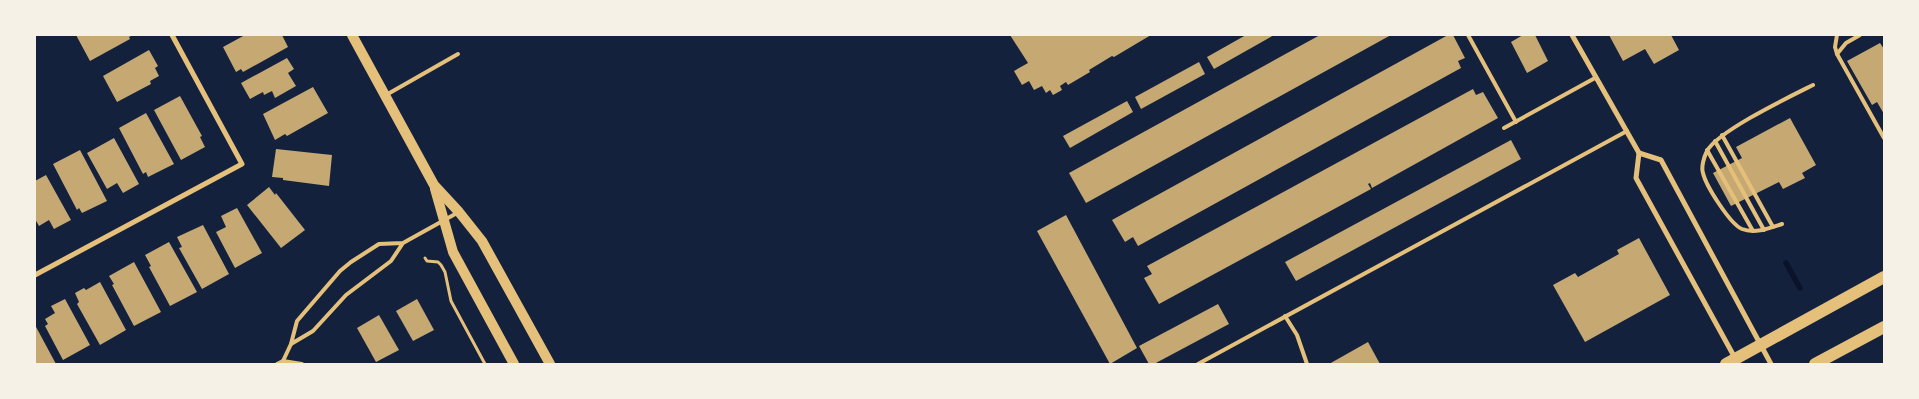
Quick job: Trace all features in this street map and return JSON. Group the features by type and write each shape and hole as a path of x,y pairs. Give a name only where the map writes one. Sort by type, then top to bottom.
{"main road":[{"path":"352,35 434,185 453,252 514,364"},
{"path":"434,185 459,212 482,242 550,364"},
{"path":"1733,362 1884,277"},
{"path":"1814,364 1884,327"}],"street":[{"path":"35,275 242,164 172,35"},
{"path":"1572,35 1595,78 1640,153 1636,178 1733,362"},
{"path":"1640,153 1661,160 1771,364"}],"lane":[{"path":"1468,35 1516,122"},
{"path":"1837,35 1835,46 1837,54 1884,138"},
{"path":"1837,54 1846,43 1860,35"},
{"path":"385,96 458,54"},
{"path":"1504,128 1595,78"},
{"path":"1782,224 1764,230 1753,231 1743,230 1734,224 1726,216 1703,173 1703,160 1707,150 1722,134 1813,85"},
{"path":"1198,364 1627,131"},
{"path":"1722,134 1773,227"},
{"path":"1714,141 1764,230"},
{"path":"1707,150 1753,231"},
{"path":"278,364 283,361 291,344 296,321 351,262 379,244 402,243 459,212"},
{"path":"291,344 313,331 346,295 391,261 402,243"},
{"path":"1286,316 1297,334 1307,364"},
{"path":"283,361 302,364"}],"path":[{"path":"425,258 428,261 438,262 445,272 451,302 485,364"}],"building":[{"path":"76,35 133,35 129,37 130,39 90,61"},
{"path":"245,35 282,35 288,47 243,72 241,69 236,72 223,47"},
{"path":"1010,35 1151,35 1114,57 1112,56 1068,85 1066,82 1060,86 1062,90 1053,95 1050,90 1046,93 1042,86 1034,90 1029,81 1022,85 1014,71 1028,63"},
{"path":"1246,35 1274,35 1214,69 1207,57"},
{"path":"1320,35 1391,35 1086,203 1069,173"},
{"path":"1448,35 1453,35 1465,58 1458,61 1461,68 1138,246 1133,237 1125,242 1112,220"},
{"path":"1523,35 1535,35 1548,61 1527,73 1511,42"},
{"path":"1609,35 1671,35 1679,50 1654,64 1645,49 1623,61"},
{"path":"1880,43 1884,49 1884,114 1877,102 1872,105 1847,61"},
{"path":"149,50 158,66 155,68 159,76 150,81 151,84 117,102 103,76"},
{"path":"287,58 294,69 288,73 296,86 275,98 272,91 264,95 263,92 250,99 241,83"},
{"path":"1199,62 1205,74 1141,109 1135,97"},
{"path":"313,87 328,113 287,136 285,134 275,140 263,114"},
{"path":"1473,89 1476,95 1483,92 1498,118 1372,188 1370,183 1368,184 1371,189 1159,304 1144,278 1152,274 1147,266"},
{"path":"180,96 202,136 200,137 205,147 181,160 154,110"},
{"path":"1127,101 1133,112 1070,148 1063,136"},
{"path":"146,113 174,164 148,177 146,172 143,174 119,128"},
{"path":"1790,118 1816,165 1802,173 1805,178 1783,189 1779,182 1731,206 1713,173 1742,158 1736,147"},
{"path":"114,138 139,184 123,193 117,183 107,189 87,153"},
{"path":"1511,140 1521,159 1296,281 1285,262"},
{"path":"276,149 332,155 329,186 272,177"},
{"path":"80,150 107,201 82,213 79,208 77,210 53,164"},
{"path":"46,175 71,220 54,229 49,220 39,226 35,219 35,181"},
{"path":"269,187 275,195 276,193 305,230 281,248 247,205"},
{"path":"237,208 262,253 235,268 216,232 226,227 221,216"},
{"path":"1066,215 1137,348 1110,364 1037,231"},
{"path":"203,225 229,274 202,289 179,248 182,247 177,237"},
{"path":"1639,238 1670,295 1585,342 1553,285 1575,273 1578,277 1619,254 1617,250"},
{"path":"169,242 197,292 170,306 149,267 151,266 145,255"},
{"path":"134,262 161,312 134,326 109,276"},
{"path":"100,282 126,330 100,345 77,304 79,302 75,293 84,288 86,290"},
{"path":"65,299 90,345 63,360 45,326 48,324 45,319 55,313 51,306"},
{"path":"417,299 434,330 413,341 396,311"},
{"path":"1218,304 1229,324 1154,364 1149,364 1139,346"},
{"path":"379,315 399,350 376,362 357,328"},
{"path":"35,325 56,364 35,364"},
{"path":"1368,342 1380,364 1329,364"}],"waterway":[{"path":"1786,263 1800,288"}]}
